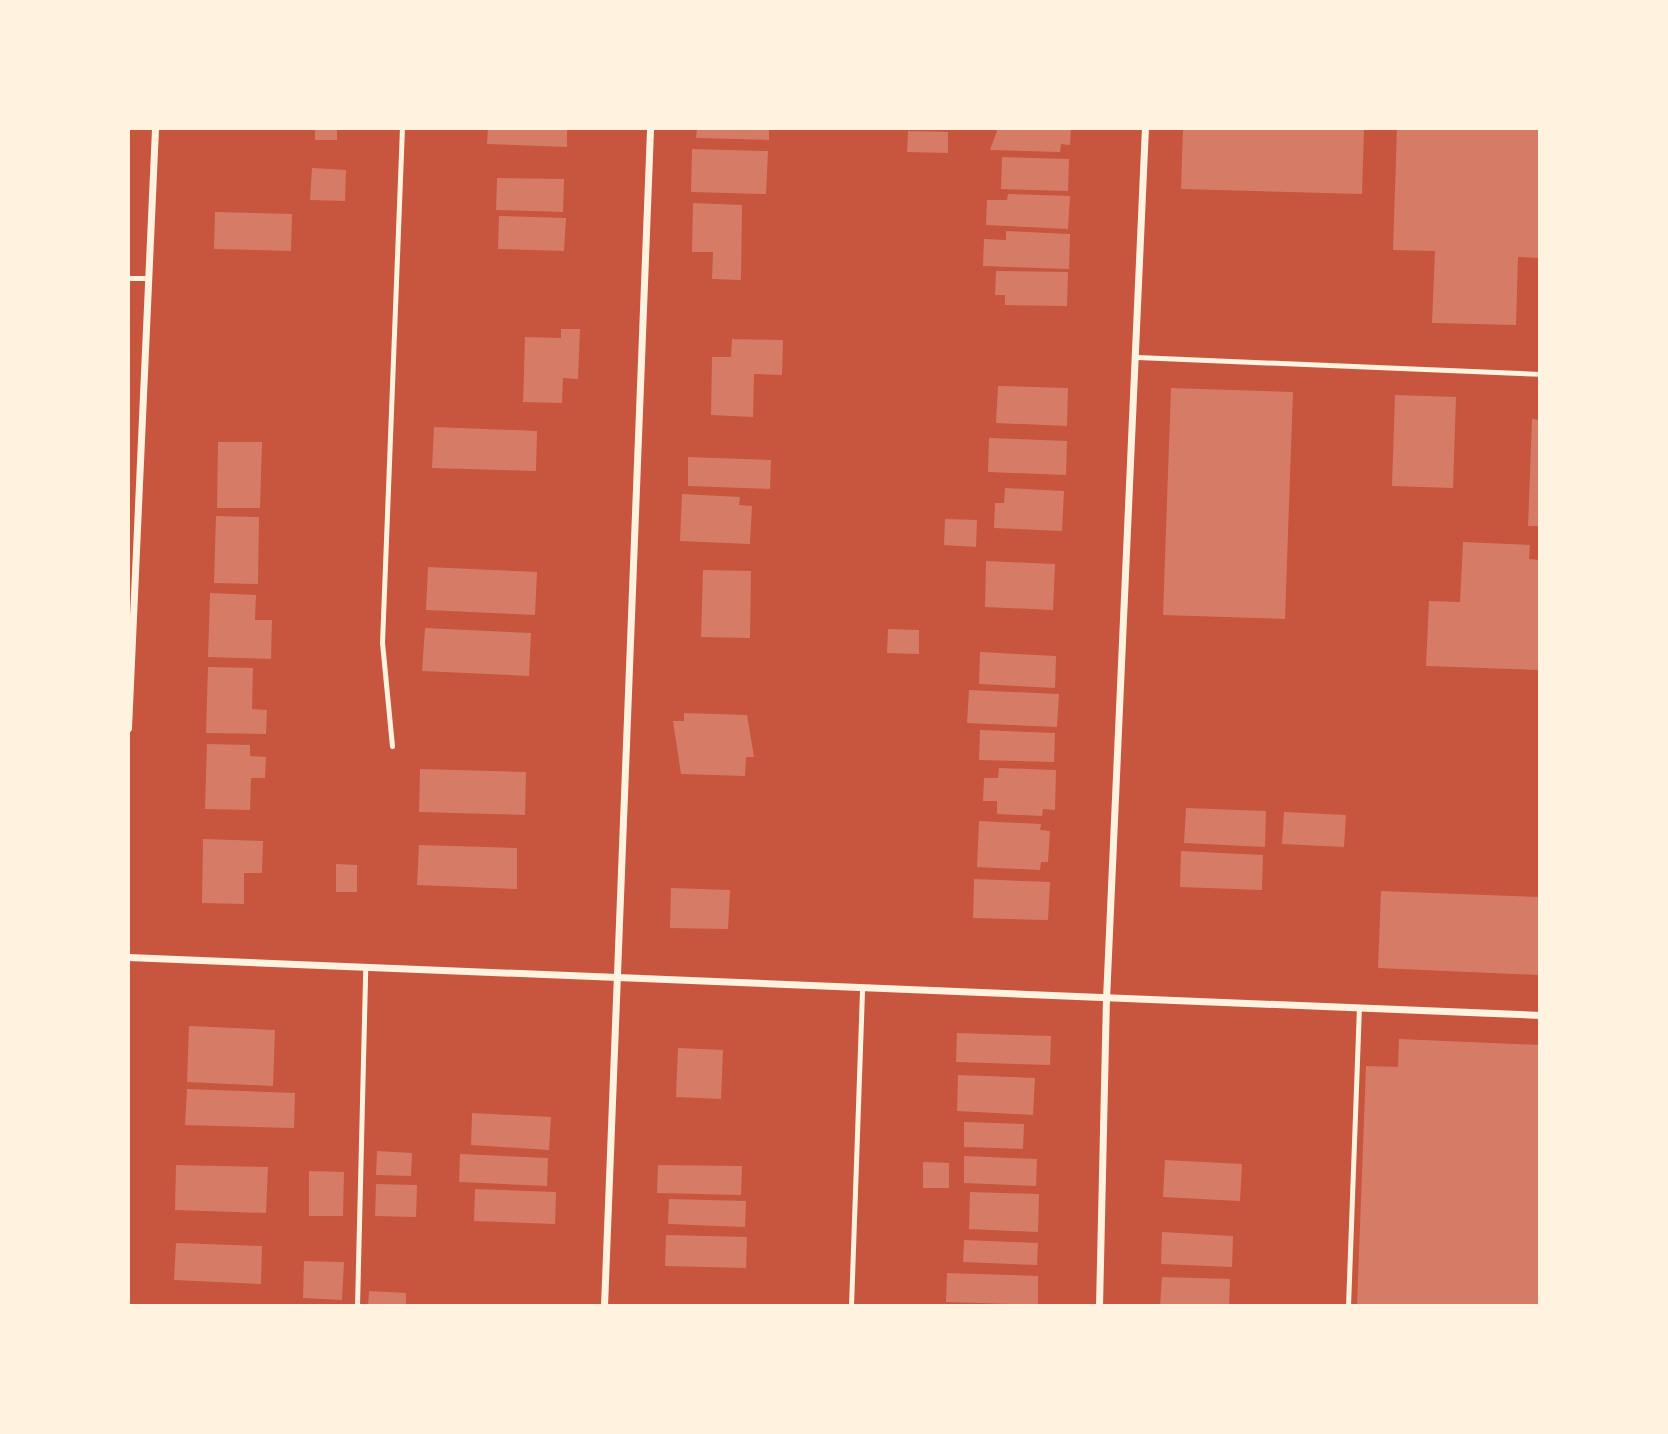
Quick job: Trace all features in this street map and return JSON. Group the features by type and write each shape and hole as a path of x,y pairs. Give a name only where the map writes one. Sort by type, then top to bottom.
{"street":[{"path":"128,728 155,128"},
{"path":"604,1306 650,128"},
{"path":"1099,1306 1106,999 1137,357 1145,128"},
{"path":"128,957 616,981 1540,1015"}],"lane":[{"path":"392,746 382,643 402,128"},
{"path":"128,278 147,278"},
{"path":"1137,357 1540,374"},
{"path":"357,1306 365,969"},
{"path":"851,1306 862,990"},
{"path":"1348,1306 1359,1009"}],"building":[{"path":"315,128 337,128 337,140 315,140"},
{"path":"488,128 567,128 567,147 487,144"},
{"path":"697,128 769,128 769,140 696,138"},
{"path":"998,128 1071,128 1070,145 1061,144 1060,152 990,150"},
{"path":"1183,128 1364,128 1362,194 1181,189"},
{"path":"1397,128 1540,128 1540,258 1518,257 1516,325 1432,323 1435,251 1393,250"},
{"path":"908,131 948,132 948,153 907,152"},
{"path":"692,149 768,151 766,194 691,192"},
{"path":"1002,157 1069,159 1068,191 1001,189"},
{"path":"312,168 346,170 345,201 310,200"},
{"path":"497,178 564,179 563,212 496,210"},
{"path":"1008,194 1070,196 1068,229 986,225 987,200 1007,200"},
{"path":"693,203 742,205 741,280 712,279 713,252 692,252"},
{"path":"215,212 292,214 291,251 214,249"},
{"path":"499,216 566,218 564,251 498,249"},
{"path":"1006,231 1070,234 1069,269 983,266 984,239 1006,240"},
{"path":"996,271 1068,272 1067,306 1005,305 1005,295 995,295"},
{"path":"561,329 580,329 578,379 563,378 562,403 523,402 525,337 561,338"},
{"path":"732,339 783,340 782,375 754,374 753,417 711,415 712,357 731,357"},
{"path":"998,386 1068,388 1067,426 996,423"},
{"path":"1171,388 1293,392 1285,619 1163,615"},
{"path":"1395,395 1456,397 1453,488 1392,486"},
{"path":"1532,419 1540,420 1540,526 1528,526"},
{"path":"434,427 537,431 536,471 432,468"},
{"path":"989,438 1067,441 1066,475 988,472"},
{"path":"218,442 262,442 260,508 217,508"},
{"path":"688,457 771,460 770,489 688,486"},
{"path":"1005,488 1064,491 1062,531 994,528 995,503 1004,503"},
{"path":"682,494 740,497 739,505 752,506 750,544 680,541"},
{"path":"216,516 259,517 258,584 214,583"},
{"path":"945,519 977,520 976,547 944,545"},
{"path":"1463,542 1530,545 1529,559 1540,560 1540,670 1426,666 1429,601 1460,602"},
{"path":"986,561 1055,564 1053,610 985,607"},
{"path":"428,567 537,572 535,615 426,610"},
{"path":"703,570 751,571 750,638 701,637"},
{"path":"210,593 256,595 255,620 272,620 271,659 208,657"},
{"path":"425,628 531,633 529,676 422,671"},
{"path":"888,629 919,630 919,654 887,653"},
{"path":"980,652 1056,656 1055,688 979,684"},
{"path":"208,667 253,668 252,709 267,710 266,734 206,733"},
{"path":"969,690 1059,694 1057,727 967,723"},
{"path":"684,713 747,715 754,757 746,757 745,776 681,774 673,721 684,721"},
{"path":"980,730 1055,733 1054,762 979,760"},
{"path":"207,744 250,745 250,756 266,757 265,778 251,778 250,810 205,809"},
{"path":"999,768 1056,770 1055,810 1043,809 1042,816 997,814 997,801 983,801 984,778 998,778"},
{"path":"420,769 526,772 525,815 419,812"},
{"path":"1186,808 1266,811 1265,847 1184,843"},
{"path":"1284,812 1346,815 1344,847 1282,844"},
{"path":"979,821 1041,824 1040,830 1050,831 1048,862 1041,862 1040,870 977,867"},
{"path":"203,839 263,841 262,873 244,873 244,904 202,903"},
{"path":"419,845 517,848 517,889 417,885"},
{"path":"1181,851 1263,855 1262,890 1180,887"},
{"path":"336,864 357,865 357,892 336,892"},
{"path":"974,879 1050,882 1048,920 973,918"},
{"path":"671,888 730,890 728,929 670,928"},
{"path":"1381,891 1540,897 1540,975 1378,968"},
{"path":"189,1026 275,1030 273,1086 187,1082"},
{"path":"957,1033 1051,1036 1050,1065 956,1062"},
{"path":"1399,1039 1540,1045 1540,1306 1357,1306 1366,1066 1398,1067"},
{"path":"678,1048 723,1050 721,1099 676,1097"},
{"path":"958,1075 1035,1078 1033,1115 957,1111"},
{"path":"187,1089 295,1093 294,1128 185,1125"},
{"path":"472,1113 551,1117 549,1150 471,1145"},
{"path":"964,1122 1024,1124 1023,1149 964,1147"},
{"path":"377,1151 412,1153 411,1176 376,1175"},
{"path":"460,1154 548,1158 547,1186 459,1182"},
{"path":"964,1156 1037,1159 1036,1186 964,1183"},
{"path":"1165,1160 1242,1164 1240,1201 1163,1197"},
{"path":"923,1162 949,1163 949,1188 923,1188"},
{"path":"176,1165 268,1167 266,1213 175,1210"},
{"path":"658,1165 742,1166 741,1195 657,1193"},
{"path":"309,1171 344,1172 343,1216 309,1216"},
{"path":"376,1184 417,1185 416,1217 375,1216"},
{"path":"475,1189 556,1192 555,1224 474,1221"},
{"path":"970,1192 1039,1194 1038,1232 969,1229"},
{"path":"669,1199 746,1201 745,1227 668,1224"},
{"path":"1162,1232 1233,1236 1232,1267 1161,1264"},
{"path":"666,1235 747,1237 746,1268 665,1266"},
{"path":"964,1240 1038,1243 1037,1265 963,1262"},
{"path":"176,1243 262,1246 261,1284 174,1280"},
{"path":"304,1261 344,1262 342,1300 303,1298"},
{"path":"947,1273 1038,1276 1038,1305 946,1302"},
{"path":"1162,1277 1230,1279 1229,1306 1160,1306"},
{"path":"369,1291 406,1293 406,1306 368,1306"}]}
